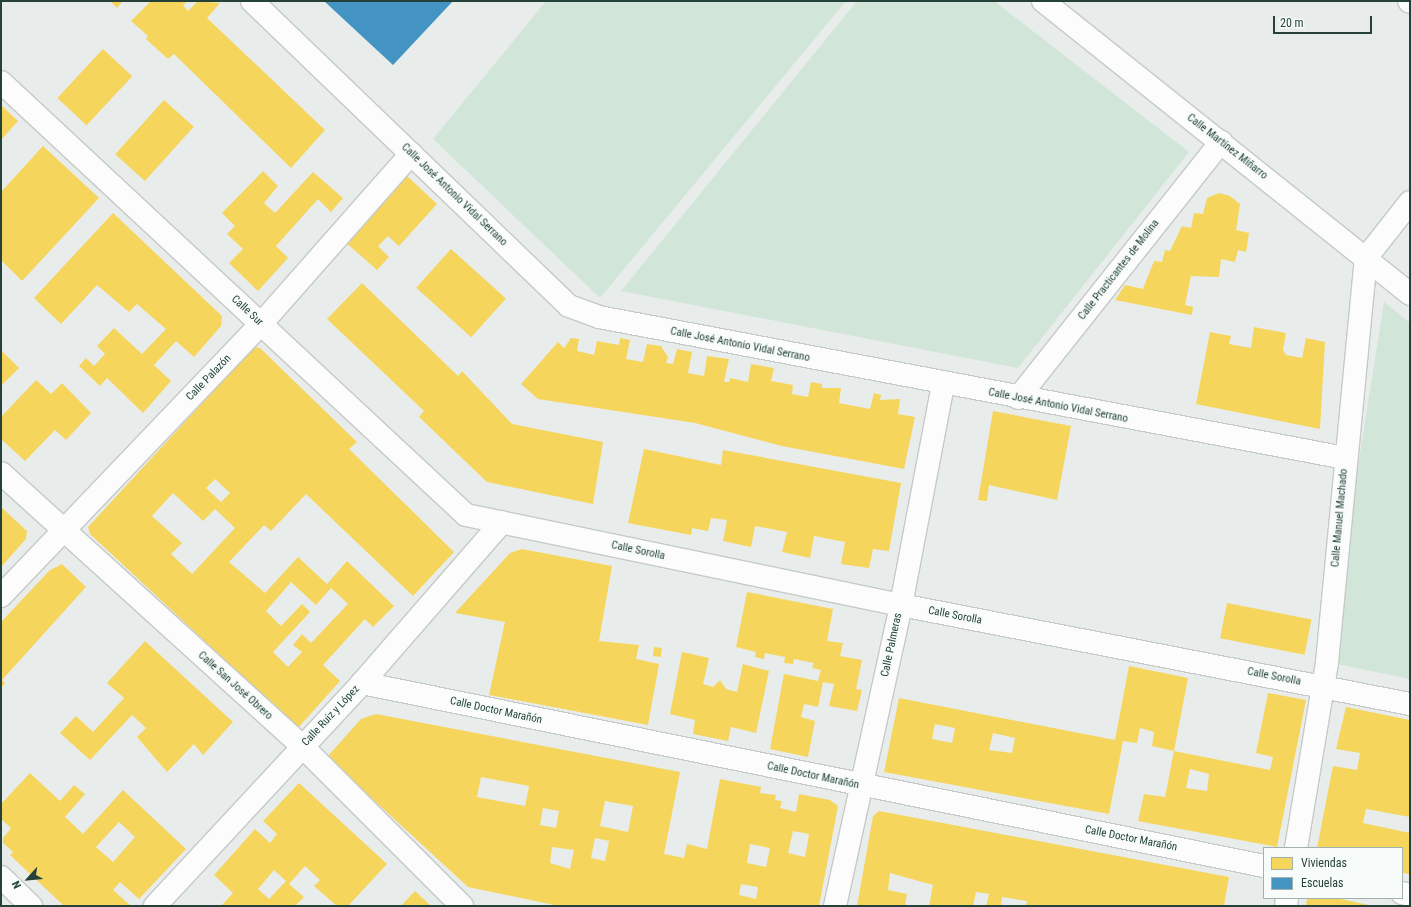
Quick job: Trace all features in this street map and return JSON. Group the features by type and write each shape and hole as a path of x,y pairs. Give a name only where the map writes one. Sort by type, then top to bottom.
{"street":[{"name":"Calle José Antonio Vidal Serrano","path":"252,1 569,306 599,318 1018,398 1345,458"},
{"name":"Calle Martínez Miñarro","path":"1043,1 1410,294"},
{"name":"Calle Sur","path":"1,82 466,515 502,522"},
{"name":"Calle Practicantes de Molina","path":"1018,398 1221,142"},
{"name":"Calle Palazón","path":"1,596 261,324 411,154"},
{"path":"1366,258 1410,202"},
{"name":"Calle Manuel Machado","path":"1296,847 1324,687 1345,458 1366,258"},
{"name":"Calle Palmeras","path":"835,906 901,605 944,384"},
{"name":"Calle San José Obrero","path":"1,473 303,747 462,906"},
{"name":"Calle Sorolla","path":"502,522 901,605 1410,704"},
{"name":"Calle Ruiz y López","path":"155,906 362,683 502,522"},
{"name":"Calle Doctor Marañón","path":"362,683 861,786 1263,866"},
{"path":"1,877 31,906"}],"green space":[{"path":"546,1 846,1 600,298 433,139"},
{"path":"857,1 994,1 1189,152 1018,368 621,291"},
{"path":"1384,302 1410,323 1410,679 1327,662"}],"building: Viviendas":[{"path":"110,1 123,1 117,8"},
{"path":"151,1 188,1 183,5 188,11 198,1 220,3 207,18 325,130 291,168 174,54 168,59 146,39 148,36 131,21"},
{"path":"103,49 132,76 87,125 57,98"},
{"path":"164,100 194,127 145,181 115,154"},
{"path":"1,105 18,121 1,140"},
{"path":"43,146 99,198 22,281 1,260 1,192"},
{"path":"263,171 278,186 264,203 275,213 313,172 343,198 331,212 318,199 276,246 288,258 258,291 229,263 243,249 227,234 235,226 222,213"},
{"path":"405,174 437,204 399,246 388,236 378,246 389,257 377,270 344,241"},
{"path":"1219,193 1230,196 1240,204 1236,230 1249,233 1246,252 1238,250 1235,262 1221,259 1219,277 1191,276 1185,305 1193,307 1192,315 1115,300 1125,285 1143,289 1154,261 1162,262 1165,250 1170,251 1182,226 1191,228 1194,213 1203,214 1207,198"},
{"path":"113,213 222,316 221,326 194,357 176,341 154,365 171,381 143,413 107,378 100,386 79,366 86,358 94,366 105,354 97,346 114,328 142,354 166,329 137,304 129,312 97,285 61,324 34,298"},
{"path":"451,249 506,299 471,337 416,288"},
{"path":"362,283 458,376 462,371 512,424 603,442 593,504 487,482 419,417 424,411 327,319"},
{"path":"1254,327 1286,333 1283,350 1286,355 1302,358 1306,338 1325,342 1320,429 1196,404 1210,332 1231,336 1229,344 1251,348"},
{"path":"571,338 579,339 577,351 594,355 597,341 619,345 620,338 630,340 626,359 643,362 647,344 661,346 668,357 666,363 673,364 677,349 692,352 688,373 704,376 707,356 729,359 724,382 729,382 730,378 748,382 751,364 774,368 771,381 793,385 792,394 808,397 811,382 822,384 822,388 841,388 839,403 870,409 874,393 881,395 880,400 900,399 898,414 915,417 904,469 782,446 695,423 538,399 521,384 558,342 564,348"},
{"path":"254,347 260,348 357,442 349,449 454,552 413,596 306,494 271,531 264,525 229,562 265,593 298,557 327,584 347,561 394,606 373,627 365,619 323,665 340,681 298,728 90,534 88,527","holes":["215,479 230,493 221,502 206,488","173,493 203,521 215,509 235,528 192,574 171,554 182,543 152,516","291,582 316,605 331,588 348,604 311,643 302,634 293,645 302,652 288,667 273,652 310,612 302,604 281,626 266,611"]},
{"path":"1,350 19,368 1,386"},
{"path":"36,380 51,394 62,383 91,413 66,440 55,430 25,461 1,439 1,417"},
{"path":"993,411 1071,426 1057,500 989,485 987,501 978,500"},
{"path":"644,449 721,465 723,450 901,483 889,551 873,549 869,568 841,564 845,542 814,536 810,558 782,552 787,532 755,526 751,547 723,541 727,520 711,518 708,531 692,528 691,535 628,523"},
{"path":"1,507 27,531 26,539 1,567"},
{"path":"522,549 612,566 599,641 639,645 636,659 659,664 648,725 489,695 505,622 455,613 510,553"},
{"path":"62,564 86,587 2,680 5,683 1,688 1,622 50,570"},
{"path":"747,592 833,609 827,641 843,643 840,656 862,660 856,689 862,690 857,711 829,706 834,684 823,682 818,707 804,704 801,717 815,721 808,757 770,749 784,674 818,681 821,670 812,668 814,663 794,659 793,664 784,663 785,657 765,653 764,659 755,657 756,652 736,647"},
{"path":"1227,603 1311,619 1305,655 1220,638"},
{"path":"145,641 233,722 203,755 194,744 167,772 137,737 146,728 132,715 90,760 60,733 76,716 93,732 124,698 107,683"},
{"path":"654,647 662,648 661,657 653,656"},
{"path":"682,652 709,658 703,684 713,687 720,680 726,689 737,692 743,664 769,671 756,733 731,727 728,741 693,734 695,720 670,714"},
{"path":"1129,666 1188,678 1174,751 1152,746 1154,732 1140,728 1137,743 1123,741 1109,814 884,772 899,698 1115,740","holes":["935,724 955,728 952,743 932,739","993,733 1015,738 1012,753 989,750"]},
{"path":"1268,693 1306,700 1277,847 1138,821 1144,794 1165,797 1174,751 1270,770 1273,757 1256,753","holes":["1190,769 1209,774 1207,791 1186,788"]},
{"path":"1346,707 1410,720 1410,817 1366,809 1363,823 1410,833 1410,874 1403,873 1403,847 1317,847 1333,766 1357,770 1360,753 1336,749"},
{"path":"376,714 680,772 664,854 684,858 687,844 707,849 720,779 761,787 760,793 776,795 775,800 782,801 780,808 796,812 799,794 830,800 838,806 819,906 559,906 468,887 327,757 361,719","holes":["481,777 529,786 525,806 477,797","605,801 633,806 628,832 600,826","543,808 559,811 556,828 540,825","793,831 809,834 805,857 788,853","595,838 609,841 605,861 591,858","750,844 770,848 766,867 747,863","552,847 574,850 570,869 550,863","741,884 758,887 756,899 739,895"]},
{"path":"30,773 60,801 74,785 85,794 65,817 83,834 123,790 186,849 139,899 120,882 113,890 131,906 64,906 10,855 13,852 3,843 3,838 11,828 1,819 1,804","holes":["119,822 135,837 113,862 96,847"]},
{"path":"299,783 387,864 348,906 337,906 314,886 320,880 305,866 289,884 304,897 295,906 221,906 233,893 214,875 255,829 270,843 277,834 263,821","holes":["274,870 286,881 269,899 258,889"]},
{"path":"879,811 1229,877 1224,906 1026,906 1027,901 1002,897 1001,906 986,906 989,894 976,892 973,906 929,906 933,885 890,873 888,890 907,894 905,906 857,906 873,816"},
{"path":"415,891 431,906 401,906"},
{"path":"1307,899 1341,899 1373,906 1306,906"}],"building: Escuelas":[{"path":"324,1 453,1 393,65"}]}
